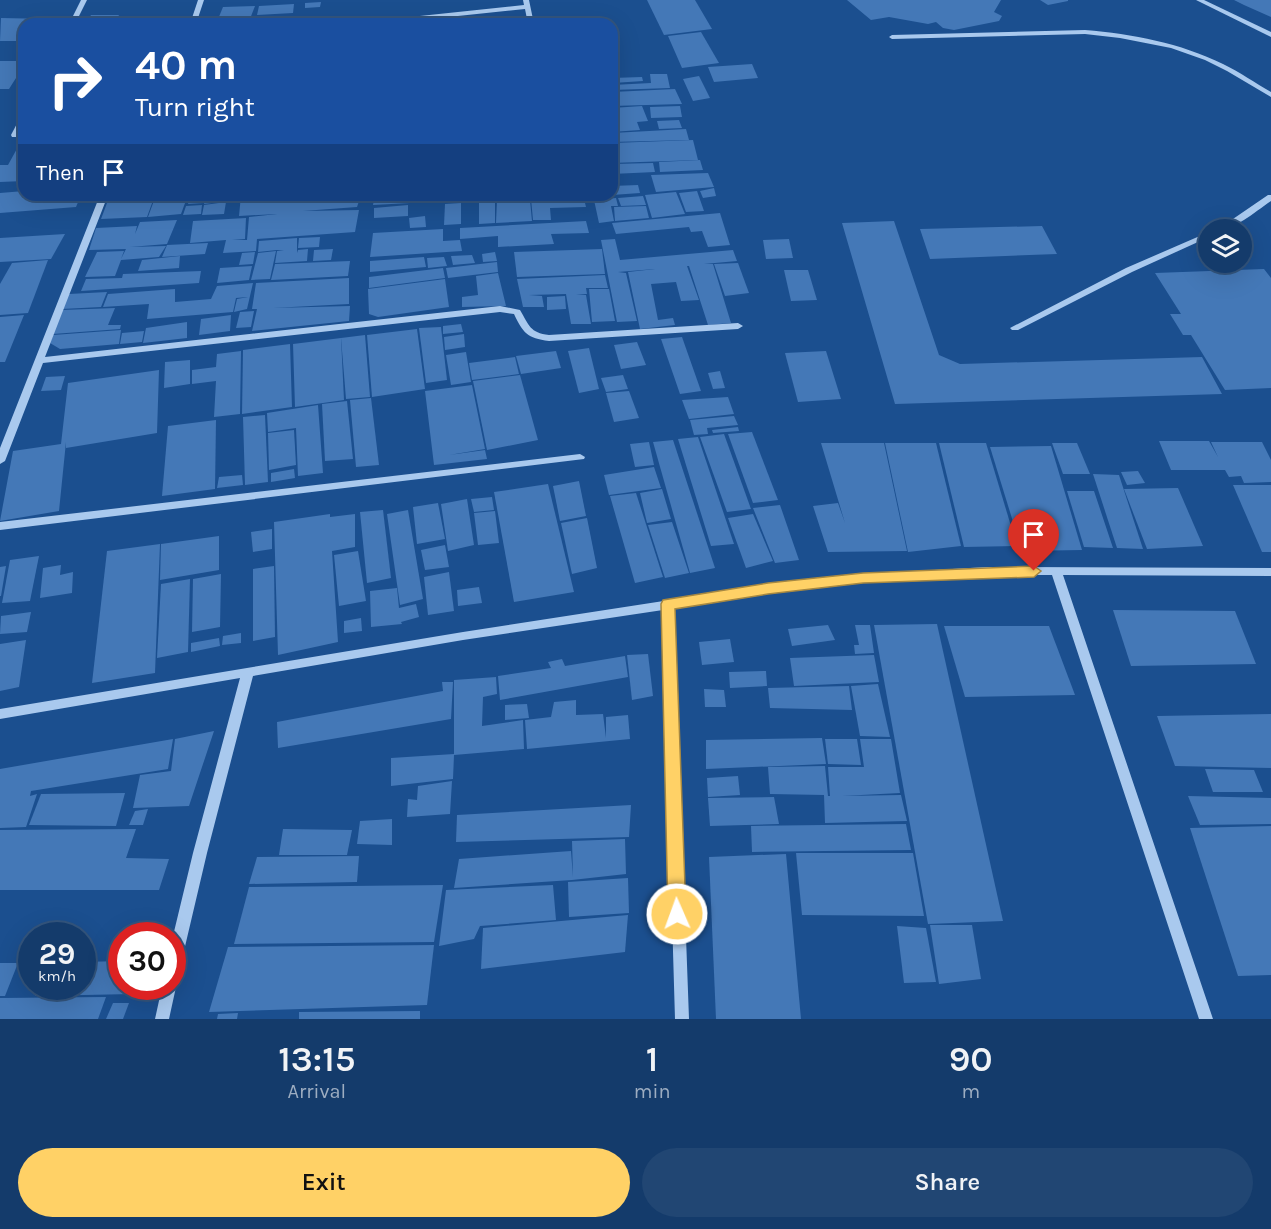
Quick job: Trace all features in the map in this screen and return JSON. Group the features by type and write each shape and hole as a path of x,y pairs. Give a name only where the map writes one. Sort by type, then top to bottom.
{"street":[{"path":"75,18 84,0"},
{"path":"195,18 201,0"},
{"path":"1199,0 1271,35"},
{"path":"412,18 526,4"},
{"path":"892,38 1085,32 1115,34 1156,42 1223,66 1271,95"},
{"path":"15,135 18,129"},
{"path":"1239,219 1271,197"},
{"path":"0,461 102,201"},
{"path":"1015,328 1129,270 1198,239"},
{"path":"39,361 500,309 517,312 526,331 534,337 549,338 738,326"},
{"path":"0,526 580,457"},
{"path":"0,714 668,604 863,578 1056,571 1271,572"},
{"path":"1056,571 1206,1019"},
{"path":"668,604 682,1019"},
{"path":"184,922 248,672"},
{"path":"162,1019 166,1000"}],"building":[{"path":"647,0 695,0 712,29 664,35"},
{"path":"847,0 1001,0 994,12 1002,16 999,21 954,30 943,28 936,22 928,24 889,17 871,20"},
{"path":"1040,0 1068,0 1068,1 1048,5"},
{"path":"1234,0 1271,0 1271,17 1244,5"},
{"path":"321,2 320,7 305,8 305,3"},
{"path":"294,4 293,13 257,15 259,6"},
{"path":"255,6 250,18 218,18 223,7"},
{"path":"91,15 119,15 117,18 89,18"},
{"path":"1,18 18,18 18,41 0,41"},
{"path":"701,32 719,63 682,68 668,36"},
{"path":"0,61 18,61 18,78 9,89 0,89"},
{"path":"752,64 758,78 714,82 708,67"},
{"path":"650,74 667,74 670,88 618,90 618,85 651,83"},
{"path":"699,76 710,98 693,101 683,79"},
{"path":"642,77 643,81 618,83 618,78"},
{"path":"675,89 682,104 618,106 618,92"},
{"path":"642,106 648,121 637,122 640,130 618,132 618,108"},
{"path":"680,106 682,117 651,118 650,107"},
{"path":"679,120 682,128 659,129 657,121"},
{"path":"686,129 689,140 618,142 618,133"},
{"path":"693,140 698,160 618,163 618,143"},
{"path":"18,147 18,181 0,182 0,165 8,165"},
{"path":"700,160 703,170 660,172 659,162"},
{"path":"653,163 655,172 618,174 618,164"},
{"path":"708,173 714,187 656,192 651,175"},
{"path":"638,185 640,193 618,195 618,186"},
{"path":"714,188 716,196 703,198 700,191"},
{"path":"697,191 704,211 686,212 679,193"},
{"path":"18,192 18,201 78,201 76,207 0,213 0,193"},
{"path":"676,192 685,214 652,218 645,195"},
{"path":"643,196 646,205 621,206 618,198"},
{"path":"108,201 153,201 147,217 101,219"},
{"path":"154,201 186,201 181,214 148,217"},
{"path":"189,201 204,201 204,203 188,204"},
{"path":"205,201 228,201 204,204"},
{"path":"240,201 359,201 357,207 303,211 359,210 355,232 257,239 256,251 223,253 226,240 190,243 193,221 246,218 245,239 232,240 247,240 249,217 277,214 239,216"},
{"path":"374,201 447,201 373,205"},
{"path":"497,201 530,201 532,221 496,223"},
{"path":"531,201 584,201 586,207 550,208 551,220 533,220"},
{"path":"594,201 617,201 618,206 611,206 614,221 599,223"},
{"path":"226,202 224,214 202,215 204,205"},
{"path":"495,202 495,223 479,224 479,203"},
{"path":"461,203 461,224 444,225 445,204"},
{"path":"202,205 201,214 183,215 186,206"},
{"path":"408,205 408,216 374,218 374,208"},
{"path":"646,206 649,218 615,221 614,207"},
{"path":"720,213 730,245 708,247 702,231 691,232 689,227 616,234 612,223"},
{"path":"425,216 426,227 410,228 409,218"},
{"path":"177,220 167,244 130,247 166,246 159,257 121,260 115,276 85,277 97,252 124,251 121,259 126,249 89,250 96,228 137,226 135,234 140,222"},
{"path":"586,221 589,233 551,234 554,244 498,247 498,236 460,239 460,228"},
{"path":"894,221 939,355 960,364 1202,357 1222,394 895,404 842,223"},
{"path":"1042,226 1057,254 930,259 920,229"},
{"path":"443,229 443,241 460,240 462,251 370,257 373,233"},
{"path":"65,234 51,259 0,262 0,238"},
{"path":"320,237 319,247 298,248 299,238"},
{"path":"297,238 297,253 298,250 308,249 307,261 275,263 277,251 284,250 258,252 259,241"},
{"path":"615,239 620,260 733,250 737,261 704,264 713,264 731,323 708,325 689,266 687,266 699,300 681,301 676,282 651,284 658,320 673,318 675,325 640,329 628,272 655,269 618,272 626,273 637,321 617,322 601,240"},
{"path":"789,239 793,258 766,259 763,240"},
{"path":"208,243 205,254 162,257 167,245"},
{"path":"333,249 331,260 313,261 314,250"},
{"path":"602,249 605,274 517,277 514,252"},
{"path":"276,251 270,279 251,280 258,253"},
{"path":"255,252 253,264 239,265 242,253"},
{"path":"495,252 497,261 483,262 482,254"},
{"path":"472,255 475,263 453,265 451,256"},
{"path":"180,256 179,268 138,271 142,260"},
{"path":"424,257 426,267 370,272 370,261"},
{"path":"444,257 447,266 428,268 427,258"},
{"path":"48,260 28,313 0,315 0,284 12,263"},
{"path":"350,261 348,276 271,280 275,264"},
{"path":"497,262 498,272 448,278 446,268"},
{"path":"738,263 749,293 725,296 714,264"},
{"path":"252,266 249,280 217,283 220,268"},
{"path":"443,268 445,278 369,288 369,277"},
{"path":"1252,269 1264,269 1271,278 1271,388 1225,390 1191,335 1183,335 1170,314 1181,314 1155,273 1252,273"},
{"path":"784,270 808,270 817,300 791,301"},
{"path":"201,271 199,283 81,291 86,279 122,278 123,274"},
{"path":"498,273 506,306 462,307 462,297 478,295 476,276"},
{"path":"605,275 608,288 586,288 587,294 576,294 586,295 591,324 571,324 566,294 529,295 542,296 544,307 523,307 517,279"},
{"path":"349,278 349,304 273,308 350,306 349,321 252,331 257,309 252,309 256,283"},
{"path":"445,279 449,307 378,317 369,314 368,289"},
{"path":"253,283 247,309 234,312 237,299 248,297 236,298 233,312 147,319 149,304 103,307 108,294 175,289 175,302 211,299 217,286"},
{"path":"589,289 609,289 615,321 592,322"},
{"path":"107,292 101,307 62,309 69,294"},
{"path":"565,296 566,309 547,310 547,297"},
{"path":"115,308 108,325 121,325 120,329 53,334 62,310"},
{"path":"254,311 251,327 236,328 240,312"},
{"path":"24,315 5,362 0,362 0,317"},
{"path":"231,315 230,331 199,335 201,319"},
{"path":"187,322 187,338 143,343 146,328"},
{"path":"461,324 463,332 443,334 443,326"},
{"path":"441,327 447,380 426,383 419,328"},
{"path":"417,329 425,389 372,397 367,335"},
{"path":"121,330 119,344 60,349 50,343 53,335"},
{"path":"144,331 142,342 120,344 122,333"},
{"path":"464,334 465,347 445,350 444,337"},
{"path":"365,335 370,397 346,399 341,338"},
{"path":"682,337 701,391 680,394 661,339"},
{"path":"341,338 344,400 295,407 293,344"},
{"path":"637,342 646,365 621,369 614,345"},
{"path":"290,344 292,407 242,414 243,350"},
{"path":"589,348 599,389 579,393 568,351"},
{"path":"241,351 240,414 214,417 216,381 192,384 192,370 216,367 217,354"},
{"path":"556,351 561,368 521,374 516,356"},
{"path":"826,351 841,399 798,402 785,353"},
{"path":"466,352 471,382 451,385 446,355"},
{"path":"515,357 519,374 472,380 469,363"},
{"path":"190,360 190,384 164,388 165,362"},
{"path":"159,370 157,433 66,448 66,442 59,511 0,521 13,451 61,444 68,383"},
{"path":"720,371 725,388 713,389 708,373"},
{"path":"520,375 538,440 487,450 473,381"},
{"path":"623,375 628,389 606,392 601,378"},
{"path":"65,376 61,390 41,391 46,377"},
{"path":"472,385 485,449 449,455 485,450 487,459 434,465 425,391"},
{"path":"629,391 639,418 614,422 606,393"},
{"path":"728,397 734,414 689,419 682,400"},
{"path":"371,398 379,465 356,467 350,400"},
{"path":"347,401 353,459 325,461 322,404"},
{"path":"318,405 323,473 298,476 296,428 268,432 267,413"},
{"path":"265,415 268,482 245,485 243,417"},
{"path":"734,416 738,425 707,428 708,434 694,435 690,420"},
{"path":"216,420 215,489 162,496 168,426"},
{"path":"738,427 739,431 713,433 712,430"},
{"path":"294,430 296,465 269,470 268,433"},
{"path":"752,432 778,500 753,503 728,434"},
{"path":"724,434 751,509 727,512 700,437"},
{"path":"698,437 734,544 711,546 678,439"},
{"path":"673,440 715,568 690,573 653,442"},
{"path":"1159,441 1209,441 1218,457 1211,442 1262,442 1271,460 1271,482 1244,483 1241,476 1229,477 1225,470 1171,470"},
{"path":"649,442 654,465 635,467 630,444"},
{"path":"821,443 884,443 907,551 828,552 813,506 838,503 845,523"},
{"path":"885,443 936,443 961,546 908,552"},
{"path":"939,443 986,443 1017,546 964,547"},
{"path":"1052,443 1077,443 1090,474 1063,474"},
{"path":"1051,446 1082,550 1022,551 990,447"},
{"path":"654,467 661,488 609,495 604,475"},
{"path":"294,469 295,478 271,482 271,473"},
{"path":"1138,471 1145,483 1127,485 1121,472"},
{"path":"1093,474 1119,475 1143,549 1117,548"},
{"path":"242,475 243,485 217,488 219,477"},
{"path":"579,481 586,516 560,521 553,486"},
{"path":"548,484 574,592 514,602 494,492"},
{"path":"1233,485 1271,485 1271,552 1262,552"},
{"path":"1178,488 1203,546 1147,549 1124,489"},
{"path":"662,489 671,519 647,523 640,493"},
{"path":"1067,491 1094,491 1113,548 1084,547"},
{"path":"636,493 663,577 635,583 610,496"},
{"path":"492,497 494,510 474,512 471,499"},
{"path":"467,499 474,545 448,551 441,504"},
{"path":"438,503 445,539 417,544 413,507"},
{"path":"780,505 799,560 775,563 753,508"},
{"path":"383,510 391,578 367,583 360,512"},
{"path":"408,510 423,599 400,605 387,514"},
{"path":"495,511 499,543 478,545 474,513"},
{"path":"330,514 330,517 355,514 355,547 332,551 338,642 278,655 274,522"},
{"path":"753,514 773,561 746,568 728,518"},
{"path":"587,518 597,568 572,574 561,523"},
{"path":"672,522 689,573 665,578 648,525"},
{"path":"272,529 272,549 253,552 251,532"},
{"path":"219,536 219,570 160,580 161,544"},
{"path":"160,544 155,673 92,683 107,551"},
{"path":"445,545 449,567 425,570 421,550"},
{"path":"358,551 366,601 339,606 334,555"},
{"path":"39,556 30,601 2,603 10,560"},
{"path":"61,565 60,575 73,572 72,593 40,598 43,568"},
{"path":"6,566 1,596 0,596 0,567"},
{"path":"274,566 275,637 253,641 253,569"},
{"path":"449,572 454,611 428,615 424,577"},
{"path":"221,574 220,627 192,632 193,579"},
{"path":"190,579 188,652 157,658 161,584"},
{"path":"479,587 482,603 458,606 457,590"},
{"path":"397,588 399,608 416,604 419,617 401,622 402,624 371,627 370,591"},
{"path":"1113,610 1235,611 1256,664 1131,666"},
{"path":"31,612 27,632 0,634 1,616"},
{"path":"361,618 362,631 344,633 344,621"},
{"path":"937,624 1003,921 928,924 874,625"},
{"path":"828,625 835,640 792,646 788,629"},
{"path":"855,625 870,625 874,653 855,654 854,645 859,645"},
{"path":"944,626 1049,626 1075,695 965,697"},
{"path":"241,633 241,643 222,645 223,636"},
{"path":"219,638 220,646 191,652 191,643"},
{"path":"730,639 734,662 702,665 699,642"},
{"path":"26,640 19,687 0,691 0,644"},
{"path":"648,654 653,696 632,700 627,655"},
{"path":"874,655 879,682 794,686 790,658"},
{"path":"625,656 628,677 500,700 498,676 551,668 548,662 562,659 565,666"},
{"path":"766,671 767,686 730,688 729,672"},
{"path":"496,677 497,694 483,697 482,726 523,720 524,749 454,755 453,779 391,786 391,758 454,754 454,680"},
{"path":"442,682 453,682 451,719 278,748 277,722 443,691"},
{"path":"878,684 890,737 860,736 851,686"},
{"path":"849,686 852,710 770,708 768,688"},
{"path":"704,689 724,690 726,707 705,707"},
{"path":"576,700 576,715 603,714 606,738 606,717 628,715 630,739 527,749 525,720 551,717 554,702"},
{"path":"527,704 529,718 505,720 505,705"},
{"path":"1271,714 1271,768 1175,766 1157,716"},
{"path":"214,731 189,806 133,808 140,775 171,771 175,739"},
{"path":"822,738 826,764 706,769 706,740"},
{"path":"173,739 168,769 31,791 30,796 37,794 26,827 0,828 0,769"},
{"path":"825,739 857,739 861,765 828,764"},
{"path":"860,739 891,739 900,793 842,796 901,795 907,821 825,823 824,795 770,794 768,767 825,766 828,796 830,796 828,767 864,767"},
{"path":"1205,769 1254,770 1263,792 1213,792"},
{"path":"738,776 740,795 708,797 707,778"},
{"path":"452,781 450,814 407,817 408,799 417,800 418,786"},
{"path":"125,793 116,826 29,825 41,794"},
{"path":"1188,796 1271,798 1271,824 1200,825"},
{"path":"774,797 779,824 710,826 708,798"},
{"path":"631,805 629,837 456,842 457,815"},
{"path":"148,809 143,825 129,825 135,811"},
{"path":"392,819 392,845 357,844 360,821"},
{"path":"906,824 911,850 752,852 751,826"},
{"path":"1271,826 1271,975 1238,976 1190,828"},
{"path":"136,829 126,858 169,859 159,890 0,890 0,830"},
{"path":"283,829 352,830 347,855 279,855"},
{"path":"625,839 626,874 454,888 459,859 571,851 573,877 572,841"},
{"path":"796,853 913,853 924,916 802,915"},
{"path":"786,854 801,1019 716,1019 709,857"},
{"path":"359,856 357,882 249,884 257,857"},
{"path":"628,878 629,913 569,917 568,882"},
{"path":"443,885 434,942 234,944 249,887"},
{"path":"553,885 556,920 480,926 474,939 439,946 446,890"},
{"path":"628,915 625,952 481,969 483,928"},
{"path":"930,925 972,925 981,979 939,984"},
{"path":"897,926 926,928 936,982 904,983"},
{"path":"434,945 427,1005 209,1012 228,947"},
{"path":"108,961 108,995 96,995 96,962"},
{"path":"0,963 18,963 5,996 0,996"},
{"path":"96,997 106,997 98,1019 0,1019 0,998 96,1000"},
{"path":"113,1003 129,1003 123,1019 106,1019"},
{"path":"420,1011 420,1019 299,1019 299,1012"},
{"path":"238,1013 237,1019 217,1019 218,1014"}],"route":[{"path":"677,914 668,604 863,578 1034,571"}]}
